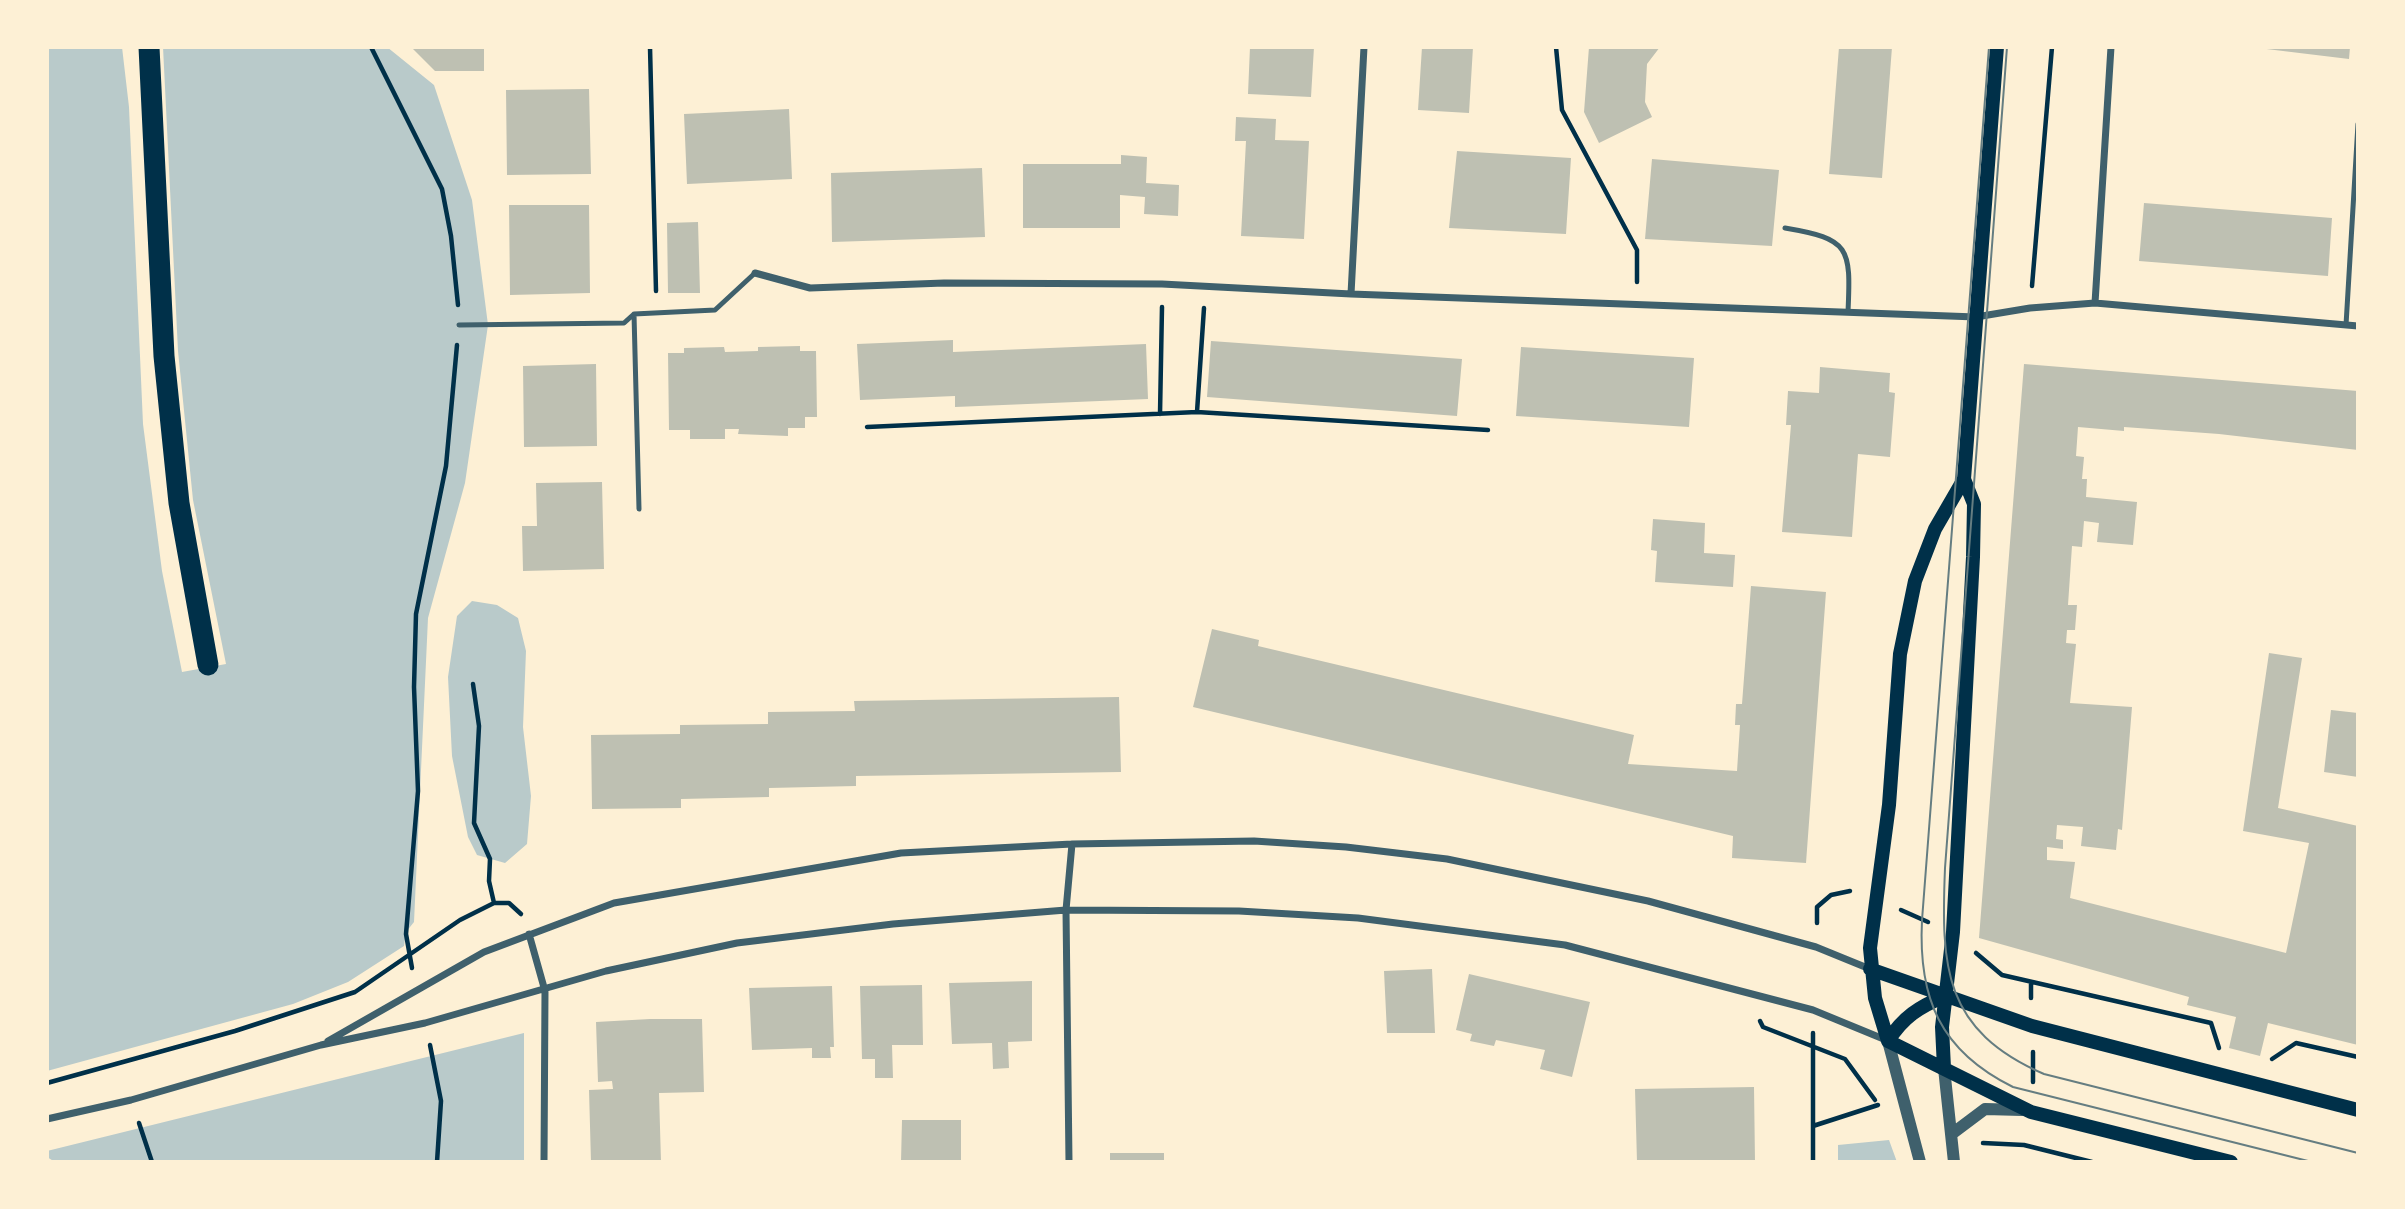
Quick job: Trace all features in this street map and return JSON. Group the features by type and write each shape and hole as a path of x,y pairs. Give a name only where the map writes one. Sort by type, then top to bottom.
{"highway":[{"path":"149,47 164,356 179,503 208,665"}],"main road":[{"path":"1944,1068 1945,996 1953,932 1973,556 1973,503 1964,478 1997,47"},
{"path":"1964,478 1935,529 1915,581 1900,654 1889,805 1874,900 1870,969 1875,998 1888,1041 2031,1112 2231,1162"},
{"path":"1870,969 2032,1026 2358,1110"},
{"path":"1888,1041 1900,1021 1918,1008 1945,996"}],"street":[{"path":"1351,294 1364,47"},
{"path":"2095,303 2111,47"},
{"path":"755,273 810,288 958,283 1162,284 1351,294 1976,317 2030,308 2095,303 2358,326"},
{"path":"321,1045 484,952 614,904 901,853 1072,845 1254,841 1447,859 1648,901 1816,947 1870,969"},
{"path":"1069,1162 1066,910 1072,845"},
{"path":"47,1119 131,1100 321,1045 425,1023 545,991 606,971 737,943 893,924 1066,910 1239,911 1442,927 1565,944 1813,1010 1888,1041 1920,1162"},
{"path":"529,934 545,991 544,1162"},
{"path":"1944,1068 1954,1162"},
{"path":"1953,1133 1985,1109 2003,1108 2031,1112"}],"lane":[{"path":"2346,325 2358,124"},
{"path":"1785,228 1826,235 1842,248 1850,271 1848,312"},
{"path":"459,325 624,323 634,314 715,310 755,273"},
{"path":"634,314 639,509"}],"path":[{"path":"370,47 421,142 442,189 451,236 459,325 446,467 416,614 414,687 418,791 406,934 409,954"},
{"path":"650,47 657,312"},
{"path":"1556,47 1562,110 1637,250 1637,304"},
{"path":"2030,308 2052,47"},
{"path":"1160,414 1162,284"},
{"path":"1196,412 1205,286"},
{"path":"867,427 1196,412 1488,430"},
{"path":"473,684 479,726 474,823 490,859 489,881 494,903"},
{"path":"47,1083 235,1031 355,992 460,920 494,903 509,903 521,913 529,934"},
{"path":"1953,932 2001,975 2211,1023 2221,1055"},
{"path":"2024,1145 2031,1112 2031,982"},
{"path":"1741,991 1763,1027 1845,1059 1878,1105 1813,1126"},
{"path":"1813,1010 1813,1162"},
{"path":"2264,1065 2296,1043 2358,1057"},
{"path":"436,1070 441,1101 437,1162"},
{"path":"1953,1133 1982,1143 2024,1145 2092,1162"},
{"path":"144,1137 152,1162"}],"shaded area":[{"path":"47,47 122,47 129,107 143,424 162,571 182,672 226,664 193,500 178,351 163,47 387,47 434,85 472,200 488,325 465,483 428,618 414,922 406,932 404,946 348,982 293,1004 47,1071"},
{"path":"472,601 497,605 518,618 526,651 523,727 531,796 527,844 505,863 477,855 468,837 452,756 448,677 457,616"},
{"path":"524,1033 524,1162 55,1162 47,1157 47,1151"},
{"path":"1889,1140 1897,1162 1838,1162 1838,1145"}],"building":[{"path":"411,47 484,47 484,71 435,71"},
{"path":"1250,47 1314,47 1311,97 1248,94"},
{"path":"1422,47 1473,47 1469,113 1418,110"},
{"path":"1589,47 1660,47 1647,64 1645,102 1652,117 1599,143 1584,112"},
{"path":"1839,47 1892,47 1882,178 1829,174"},
{"path":"2250,47 2350,47 2349,59"},
{"path":"589,89 591,174 507,175 506,90"},
{"path":"789,109 792,179 687,184 684,114"},
{"path":"1236,117 1276,119 1275,140 1309,141 1304,239 1241,236 1246,141 1235,141"},
{"path":"1457,151 1571,158 1566,234 1449,228"},
{"path":"1121,155 1147,157 1146,183 1179,185 1178,216 1144,214 1145,197 1120,195 1120,228 1023,228 1023,164 1121,164"},
{"path":"1652,159 1779,170 1772,246 1645,239"},
{"path":"982,168 985,237 832,242 831,173"},
{"path":"2144,203 2332,218 2328,276 2139,261"},
{"path":"509,205 589,205 590,293 510,295"},
{"path":"698,222 700,293 668,293 667,223"},
{"path":"953,340 953,352 1146,344 1148,399 955,407 955,396 860,400 857,344"},
{"path":"1211,341 1462,359 1457,416 1207,397"},
{"path":"800,346 800,351 816,351 817,417 805,417 805,428 788,428 788,436 738,434 739,429 725,429 725,439 690,439 690,430 669,430 668,353 684,353 684,348 724,347 725,352 758,351 758,347"},
{"path":"1521,347 1694,358 1689,427 1516,416"},
{"path":"596,364 597,446 524,447 523,366"},
{"path":"2024,364 2358,391 2358,450 2219,434 2124,427 2124,431 2078,427 2076,456 2084,457 2082,479 2087,479 2086,497 2137,502 2133,545 2097,542 2099,523 2084,521 2082,547 2072,546 2068,605 2077,605 2075,630 2067,630 2066,643 2076,644 2070,703 2132,707 2122,830 2118,829 2116,850 2081,846 2083,827 2057,825 2056,839 2063,840 2063,849 2047,847 2047,860 2075,862 2070,898 2286,953 2309,843 2243,831 2269,653 2302,658 2278,808 2358,826 2358,1045 2268,1023 2260,1056 2229,1048 2236,1017 2187,1005 2189,997 1979,938"},
{"path":"1820,367 1890,373 1889,392 1895,393 1890,457 1858,454 1852,537 1782,532 1791,425 1786,425 1788,391 1819,393"},
{"path":"602,482 604,569 523,571 522,526 537,526 536,483"},
{"path":"1653,519 1705,523 1704,553 1735,555 1733,587 1655,582 1657,551 1651,550"},
{"path":"1751,586 1826,592 1806,863 1732,858 1733,836 1193,707 1212,629 1259,640 1258,646 1634,735 1628,764 1737,771 1740,725 1735,725 1736,704 1742,704"},
{"path":"1119,697 1121,772 856,776 856,786 769,788 769,797 681,799 681,808 592,809 591,735 680,734 680,725 768,724 768,712 855,711 854,701"},
{"path":"2331,710 2358,713 2358,777 2324,772"},
{"path":"1432,969 1435,1033 1387,1033 1384,971"},
{"path":"1469,974 1590,1002 1572,1077 1540,1069 1545,1050 1496,1040 1494,1046 1470,1041 1472,1034 1456,1030"},
{"path":"1032,981 1032,1041 1008,1042 1009,1068 993,1069 992,1043 952,1044 949,983"},
{"path":"922,985 923,1045 892,1045 893,1078 875,1078 875,1059 862,1059 860,986"},
{"path":"832,986 834,1047 830,1047 831,1058 812,1058 812,1048 752,1050 749,988"},
{"path":"702,1019 704,1092 659,1093 661,1162 591,1162 589,1090 613,1089 612,1081 598,1082 596,1022"},
{"path":"1754,1087 1755,1162 1637,1162 1635,1089"},
{"path":"902,1120 961,1120 961,1162 901,1162"},
{"path":"1110,1153 1164,1153 1164,1162 1110,1162"}],"tram line":[{"path":"1989,47 1922,920 1924,974 1930,998 1951,1039 1967,1057 2013,1087 2312,1162"},
{"path":"2007,47 1945,868 1945,936 1948,965 1955,992 1967,1016 1985,1037 2011,1057 2044,1074 2358,1153"}]}
